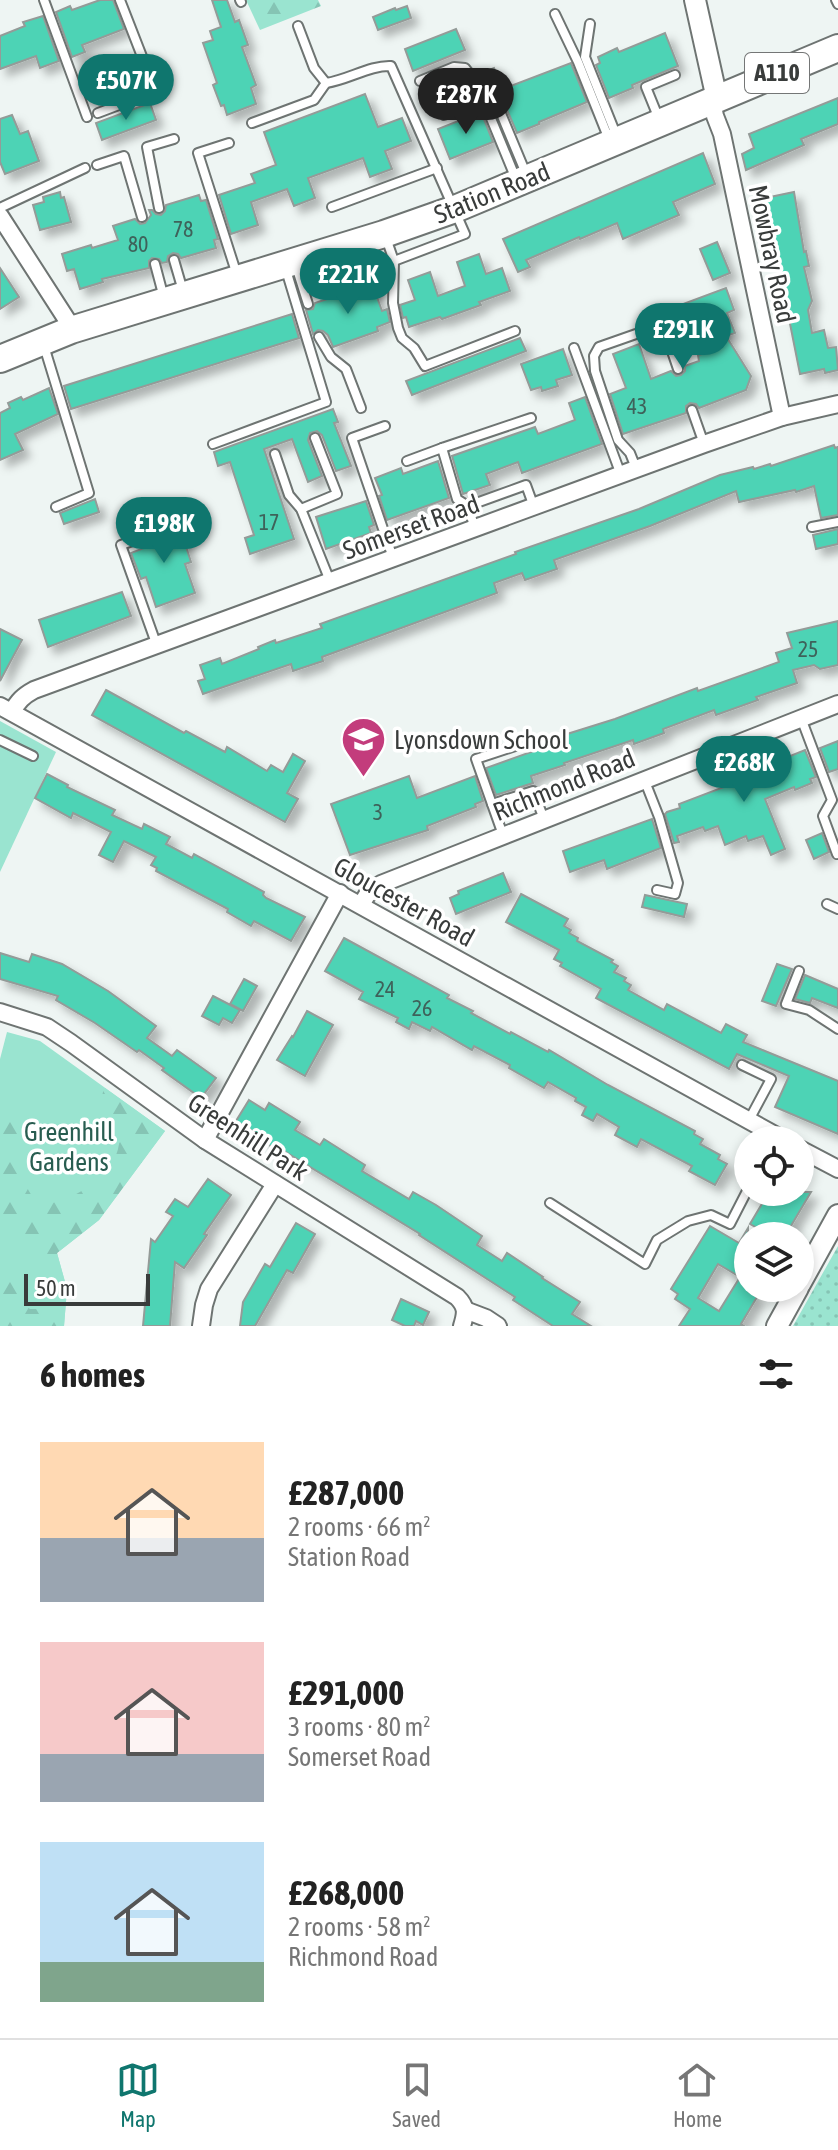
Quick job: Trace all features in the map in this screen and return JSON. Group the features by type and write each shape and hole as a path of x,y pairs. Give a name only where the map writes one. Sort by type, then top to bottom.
{"main road":[{"name":"Station Road","path":"0,359 71,330 290,264 455,209 714,100 836,54"}],"street":[{"path":"695,0 714,100"},
{"name":"Mowbray Road","path":"714,100 782,417"},
{"path":"0,216 71,330"},
{"name":"Somerset Road","path":"6,709 34,690 393,558 782,417 838,404"},
{"name":"Richmond Road","path":"361,905 367,895 381,884 838,704"},
{"name":"Gloucester Road","path":"6,709 758,1126"},
{"path":"205,1140 340,893"},
{"name":"Greenhill Park","path":"0,1012 47,1027 205,1140 457,1297 464,1304 464,1318 486,1318 498,1326"},
{"path":"814,1156 838,1169"},
{"path":"201,1326 209,1289 275,1184"},
{"path":"814,1259 837,1218"},
{"path":"777,1326 790,1302"}],"lane":[{"path":"44,0 87,117"},
{"path":"98,113 148,94 150,77 120,0"},
{"path":"555,14 615,143"},
{"path":"590,24 585,57 615,143"},
{"path":"298,26 314,68 326,83"},
{"path":"252,123 314,100 326,83 342,81 380,65 391,66 465,234 394,261"},
{"path":"420,81 454,67 465,68 476,82 523,181"},
{"path":"661,123 646,87 675,75"},
{"path":"492,92 523,181"},
{"path":"444,115 484,100"},
{"path":"159,208 147,147 174,139"},
{"path":"229,143 198,153 239,279"},
{"path":"97,165 124,156 142,217"},
{"path":"0,208 85,168"},
{"path":"332,207 437,168"},
{"path":"384,234 394,261 393,303 398,328 402,338 414,348 425,366 515,331"},
{"path":"174,260 174,299"},
{"path":"155,264 174,299"},
{"path":"290,264 308,304"},
{"path":"213,444 326,402 290,264"},
{"path":"629,472 630,453 618,440 595,371 594,356 599,347 663,325 678,369"},
{"path":"319,337 331,357 346,369 361,408"},
{"path":"42,341 89,493 56,507"},
{"path":"574,348 629,472"},
{"path":"692,410 704,444"},
{"path":"407,461 531,418"},
{"path":"385,426 352,438 393,558"},
{"path":"301,509 337,494 315,438"},
{"path":"442,448 457,499 468,506 475,529"},
{"path":"275,454 289,495 301,509 330,582"},
{"path":"468,506 526,485 534,507"},
{"path":"812,527 838,522"},
{"path":"138,539 121,545 157,646"},
{"path":"801,718 832,800 823,816 837,854"},
{"path":"0,740 33,756"},
{"path":"503,835 476,759 515,746"},
{"path":"644,779 659,817 678,883 675,894 657,890"},
{"path":"492,804 533,791 544,819"},
{"path":"827,904 838,909"},
{"path":"799,971 786,1004 809,1010 838,1029"},
{"path":"742,1065 771,1079 749,1120"},
{"path":"550,1203 645,1264 657,1240 688,1221 711,1215 730,1224 739,1206"}],"green space":[{"path":"246,0 318,0 321,6 260,30"},
{"path":"0,721 56,752 0,872"},
{"name":"Greenhill Gardens","path":"7,1032 40,1041 165,1131 99,1220 57,1253 67,1289 64,1326 0,1326 0,1059"},
{"path":"105,1088 165,1131 99,1220 57,1253 67,1289 64,1326 0,1326 0,1260 16,1282 23,1304 30,1309 49,1306 56,1289 48,1262 0,1230 0,1120 12,1122 19,1132 25,1182 34,1198 44,1203 63,1200 96,1181 113,1162 118,1151 117,1126 102,1098"},
{"path":"838,1246 838,1326 793,1326 806,1302 814,1302 814,1289"}],"building":[{"path":"100,0 113,0 124,29 82,45 85,52 72,57 56,12"},
{"path":"212,0 227,0 235,22 239,20 248,45 242,47 256,85 251,88 256,104 227,115 213,85 217,83 203,43 213,40 210,31 221,27"},
{"path":"407,6 411,18 378,30 373,17"},
{"path":"43,16 59,61 40,68 36,56 0,69 0,36 25,26 23,22"},
{"path":"456,29 465,50 413,71 405,49"},
{"path":"665,33 678,66 609,98 596,65 600,63 598,57"},
{"path":"571,63 587,102 517,133 498,89 492,85 486,88 479,74 494,68 503,89"},
{"path":"365,94 378,127 402,118 411,141 385,151 392,169 370,177 363,158 308,178 315,198 294,206 287,189 251,202 258,225 231,234 219,195 255,183 251,174 276,165 264,132"},
{"path":"838,98 838,124 801,139 804,145 746,170 742,154 754,148 749,134"},
{"path":"150,103 156,120 102,140 96,123"},
{"path":"481,112 493,142 450,159 438,129"},
{"path":"12,115 20,134 28,131 39,161 5,174 0,162 0,119"},
{"path":"703,153 715,184 673,202 679,215 623,239 617,223 526,260 530,267 518,272 503,239"},
{"path":"60,192 71,222 40,230 33,205 44,202 43,197"},
{"path":"794,192 809,266 804,267 812,301 808,310 812,333 824,330 828,348 836,347 838,370 825,373 824,369 800,374 765,198"},
{"path":"199,195 201,201 206,200 218,239 214,240 216,248 181,258 173,253 168,256 167,262 162,263 152,258 149,268 102,279 103,282 80,289 74,269 67,271 62,254 118,240 113,226 135,219 140,224 145,223 151,215 149,210 161,215 166,205"},
{"path":"717,242 730,273 713,280 700,249"},
{"path":"479,254 486,274 502,268 510,291 442,319 440,317 409,327 400,305 415,300 408,280 430,272 438,296 465,286 457,262"},
{"path":"0,268 19,297 0,309"},
{"path":"373,286 382,311 387,309 390,322 377,327 378,331 333,347 323,331 313,334 306,310 313,309 315,303"},
{"path":"726,288 734,310 727,313 735,333 726,336 751,376 746,390 699,408 690,403 686,406 686,413 623,434 610,394 626,388 613,354 639,344 651,379 671,371 676,376 681,375 685,366 699,361 698,355 702,354 683,304"},
{"path":"292,314 299,338 71,409 64,386"},
{"path":"520,338 526,351 412,395 406,381"},
{"path":"563,349 572,375 556,380 558,386 542,391 541,387 531,390 521,364"},
{"path":"49,388 58,414 15,434 23,450 0,460 0,413 10,408 8,403"},
{"path":"585,397 602,444 522,473 518,462 486,474 490,485 463,494 452,456 535,427 538,434 575,420 569,403"},
{"path":"333,409 338,422 334,423 351,466 336,471 322,435 317,431 310,433 308,440 322,476 308,482 292,439 264,449 294,539 250,554 245,538 254,535 230,462 218,466 214,452"},
{"path":"834,445 838,447 838,515 821,518 814,486 739,502 736,491 554,560 557,569 525,580 522,573 494,583 497,593 322,657 323,661 293,671 291,664 203,694 198,681 205,679 200,665 220,658 222,664 275,640 276,643 322,628 320,624 639,509 720,475 771,466"},
{"path":"438,461 449,498 387,520 375,478 401,468 403,474"},
{"path":"95,499 99,512 64,524 60,513"},
{"path":"366,501 374,525 369,527 371,533 326,549 316,517"},
{"path":"159,520 166,540 182,534 191,562 185,564 195,593 156,607 146,577 141,579 131,553 144,548 144,536 138,531"},
{"path":"838,529 838,544 816,549 813,535"},
{"path":"122,592 131,616 48,647 39,620"},
{"path":"838,621 838,665 820,669 814,665 793,670 797,683 756,697 758,700 716,715 714,710 663,729 664,733 634,744 633,740 564,763 531,776 533,783 496,795 486,768 534,751 532,745 779,662 776,653 792,648 787,633"},
{"path":"0,629 22,640 0,681"},
{"path":"106,690 184,733 186,731 225,752 227,747 267,771 271,765 283,772 293,754 305,761 287,793 298,799 285,822 92,715"},
{"path":"838,741 838,769 829,772 820,748"},
{"path":"805,750 816,777 810,779 812,783 765,799 785,849 771,855 763,836 748,841 746,836 725,845 718,826 705,831 703,827 677,836 679,842 674,843 667,812 680,808 679,804 745,779 743,775"},
{"path":"47,774 115,810 112,815 142,829 144,824 170,837 166,844 192,858 194,854 264,892 266,898 305,917 291,941 254,921 251,926 227,912 228,909 156,871 157,868 151,865 156,857 124,841 113,862 99,855 111,832 73,813 71,818 35,798"},
{"path":"409,776 417,798 475,776 483,801 475,804 476,807 427,826 428,830 350,855 331,804"},
{"path":"652,819 661,848 607,869 604,860 570,872 563,851"},
{"path":"822,833 829,852 814,859 806,840"},
{"path":"503,873 511,892 456,914 450,898 459,894 458,891"},
{"path":"521,894 568,919 564,926 571,930 569,933 578,938 577,941 613,960 611,962 618,966 614,972 626,978 624,981 631,985 628,990 664,1010 667,1004 721,1033 726,1024 747,1035 743,1042 838,1081 838,1134 775,1107 789,1076 737,1054 729,1069 596,998 601,989 560,966 562,963 554,959 559,950 506,922"},
{"path":"645,895 687,904 684,917 642,907"},
{"path":"344,938 449,995 447,998 473,1011 471,1013 549,1050 695,1131 694,1134 703,1139 700,1144 720,1155 718,1159 727,1164 715,1185 689,1171 692,1166 641,1139 637,1147 615,1135 619,1127 597,1114 593,1121 582,1115 586,1107 548,1082 544,1088 509,1068 510,1065 474,1046 472,1050 432,1027 430,1031 412,1022 409,1029 396,1022 398,1018 359,999 363,992 325,971"},
{"path":"0,953 29,962 32,954 62,964 108,991 156,1026 147,1038 172,1056 177,1050 216,1078 201,1098 139,1050 137,1052 56,1000 58,996 0,979"},
{"path":"777,964 792,969 776,1006 762,1001"},
{"path":"805,975 838,989 838,1008 812,998 810,1003 795,999"},
{"path":"244,979 257,986 243,1011 230,1004"},
{"path":"213,996 240,1010 232,1023 223,1018 219,1025 202,1016"},
{"path":"307,1011 333,1025 305,1076 277,1060"},
{"path":"249,1100 265,1110 269,1103 300,1122 295,1130 320,1145 324,1139 365,1165 362,1171 409,1199 413,1192 436,1205 482,1236 477,1245 502,1261 507,1253 580,1302 572,1314 591,1326 553,1326 420,1234 282,1150 267,1144 269,1141 236,1121"},
{"path":"208,1179 231,1195 184,1268 175,1262 170,1326 143,1326 151,1239 155,1242 173,1216 166,1212 175,1199 188,1207"},
{"path":"761,1206 803,1206 793,1222 751,1222"},
{"path":"296,1223 315,1234 293,1273 287,1270 255,1326 240,1326 243,1302 265,1264 270,1267"},
{"path":"710,1226 734,1240 734,1273 718,1264 698,1298 719,1311 734,1287 734,1302 754,1302 741,1324 744,1326 679,1326 690,1309 675,1299 678,1294 671,1289"},
{"path":"401,1299 429,1312 423,1325 416,1321 414,1326 405,1326 392,1320"}],"place":[{"name":"Lyonsdown School","path":"363,779"}]}
